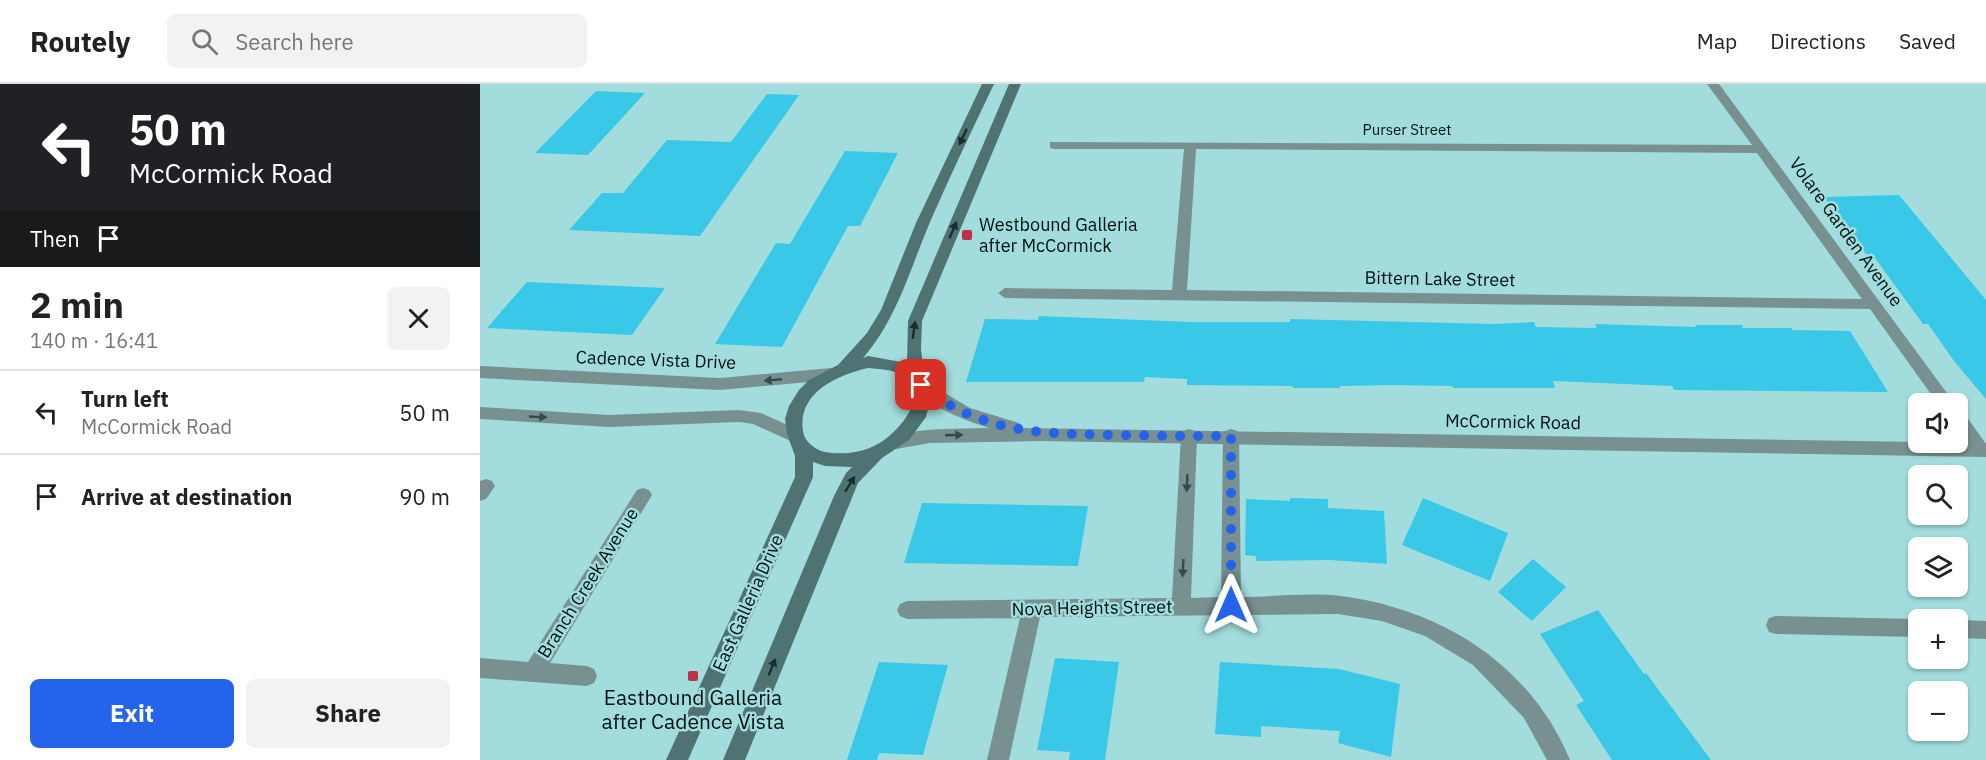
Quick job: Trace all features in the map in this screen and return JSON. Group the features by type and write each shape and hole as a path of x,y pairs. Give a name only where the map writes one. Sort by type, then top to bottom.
{"main road":[{"path":"988,84 923,223 888,310 872,337 837,371 814,385 802,399 793,419 797,440 814,455 830,460 858,459 878,452 896,442 910,429 921,413 924,394 919,382 913,339 917,315 1015,84"},
{"path":"837,371 868,362 891,364 902,367 919,382"},
{"name":"East Galleria Drive","path":"677,760 804,477 804,456 797,440"},
{"path":"734,760 843,496 852,478 878,452"}],"street":[{"name":"Volare Garden Avenue","path":"1713,84 1939,393"},
{"name":"Purser Street","path":"1054,145 1760,149"},
{"path":"1179,295 1190,146"},
{"name":"Bittern Lake Street","path":"1005,293 1874,304"},
{"name":"Cadence Vista Drive","path":"480,372 720,384 837,371"},
{"name":"McCormick Road","path":"919,382 950,407 969,415 1040,434"},
{"path":"480,413 609,421 739,416 755,418 797,440"},
{"path":"1968,430 1984,450"},
{"name":"McCormick Road","path":"896,442 930,436 1040,434 1984,450"},
{"path":"1181,606 1190,436"},
{"path":"1231,436 1231,605"},
{"name":"Branch Creek Avenue","path":"533,672 643,495"},
{"name":"Nova Heights Street","path":"906,610 1338,605 1392,615 1431,629 1480,658 1531,711 1559,760"},
{"path":"998,760 1032,610"},
{"path":"1776,624 1908,628"},
{"path":"1968,629 1986,630"},
{"path":"480,668 587,676"}],"building":[{"path":"596,91 645,93 588,155 535,153"},
{"path":"767,94 799,95 700,236 569,230 602,193 623,193 667,140 731,142"},
{"path":"845,151 898,153 860,226 848,226 782,347 715,344 776,243 790,244"},
{"path":"1899,195 1986,300 1986,399 1954,361 1928,324 1923,324 1872,254 1866,254 1824,197"},
{"path":"527,282 665,288 632,335 487,328"},
{"path":"1039,316 1191,322 1290,322 1290,319 1493,324 1534,322 1536,327 1597,328 1595,324 1696,327 1695,325 1742,325 1743,328 1850,331 1888,392 1674,390 1672,386 1553,381 1555,388 1453,388 1453,386 1393,385 1293,388 1293,386 1187,385 1187,379 1145,377 1144,382 966,382 985,319 1038,320"},
{"path":"1290,498 1328,499 1328,508 1384,511 1387,564 1330,560 1256,561 1256,556 1245,555 1246,499 1290,501"},
{"path":"1423,498 1508,533 1490,581 1402,545"},
{"path":"922,503 1088,506 1078,566 904,563"},
{"path":"1533,559 1566,587 1532,621 1498,592"},
{"path":"1598,610 1711,760 1612,760 1576,705 1584,701 1540,634"},
{"path":"1055,658 1119,662 1105,760 1069,760 1070,752 1037,750"},
{"path":"879,662 948,665 923,755 879,753 877,760 847,760"},
{"path":"1220,662 1339,669 1400,684 1391,757 1338,743 1340,731 1261,726 1261,737 1215,734"}],"place":[{"name":"Westbound Galleria after McCormick","path":"967,235"},
{"name":"Eastbound Galleria after Cadence Vista","path":"693,676"}],"route":[{"path":"921,385 937,399 969,415 1040,434 1231,436 1231,605"}]}
